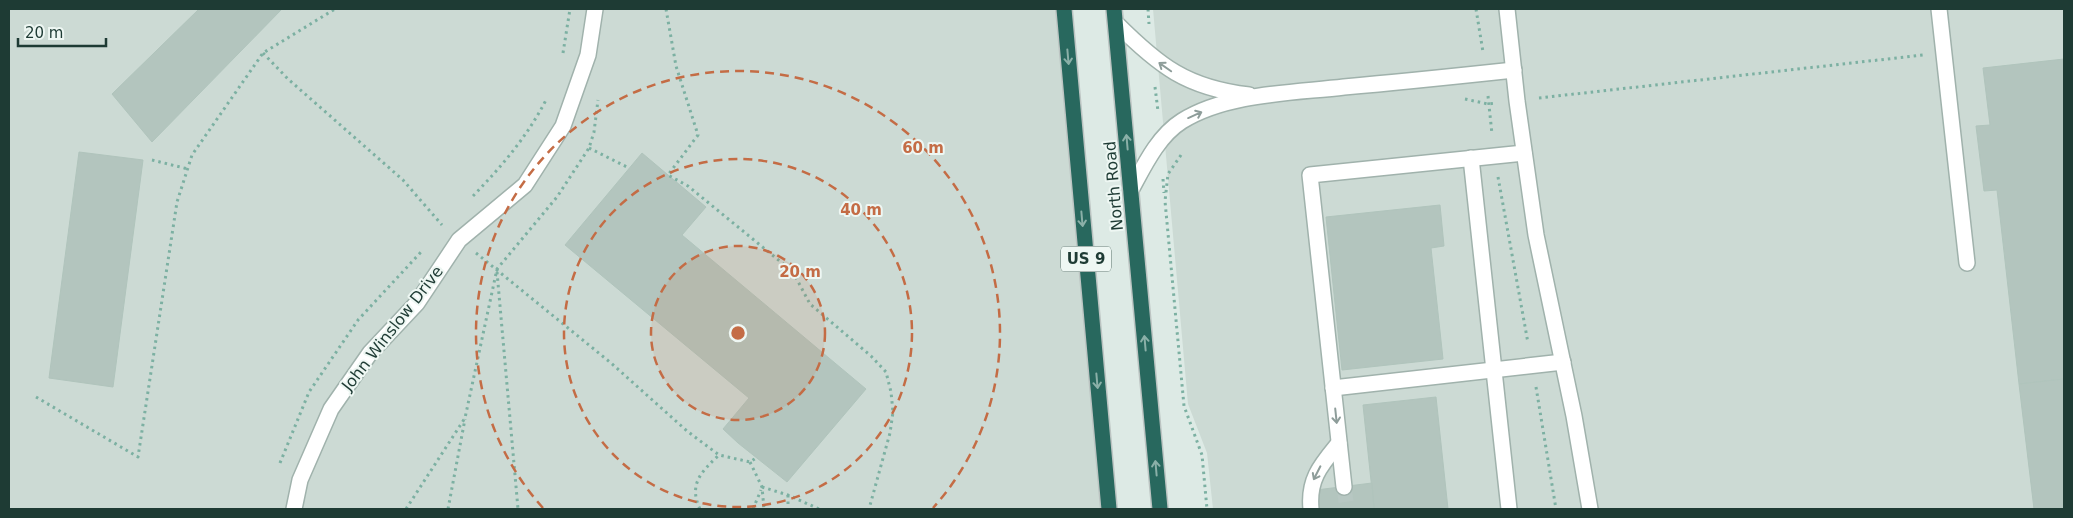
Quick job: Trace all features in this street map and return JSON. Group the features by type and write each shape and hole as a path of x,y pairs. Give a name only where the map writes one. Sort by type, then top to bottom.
{"highway":[{"name":"North Road","path":"1064,9 1109,509"},
{"name":"North Road","path":"1115,16 1160,509"}],"lane":[{"name":"John Winslow Drive","path":"294,509 300,480 331,409 370,353 416,303 459,240 525,185 563,126 588,55 594,9"},
{"path":"1507,9 1517,101 1536,235 1564,362 1590,509"},
{"path":"1939,9 1967,263"},
{"path":"1115,16 1152,57 1181,77 1198,85 1260,96"},
{"path":"1131,190 1161,141 1176,126 1197,113 1225,104 1260,96 1514,70"},
{"path":"1344,487 1310,175 1524,153"},
{"path":"1471,158 1509,509"},
{"path":"1334,388 1564,362"},
{"path":"1310,509 1309,494 1314,478 1322,464 1339,443"}],"path":[{"path":"36,397 138,457 177,202 192,156 263,53 335,9"},
{"path":"666,9 676,66 698,135 668,175 688,186 793,272 810,304 871,356 886,372 893,412 890,433 869,509"},
{"path":"1148,9 1184,406 1202,455 1207,509"},
{"path":"263,53 288,79 404,180 443,227 611,363 687,431 719,455 750,462 756,458"},
{"path":"1463,98 1488,104 1944,53"},
{"path":"1488,104 1495,156 1556,509"},
{"path":"589,148 629,168"},
{"path":"1165,201 1168,174 1182,154"},
{"path":"152,160 188,169"},
{"path":"448,509 465,418 497,269"},
{"path":"497,269 518,509"},
{"path":"406,509 465,418"},
{"path":"700,509 695,499 700,473 719,455"},
{"path":"750,462 762,487 764,509"},
{"path":"762,487 788,494 819,509"},
{"path":"753,509 762,487"},
{"path":"788,494 788,509"}],"shaded area":[{"path":"9,9 1063,9 1108,509 9,509"},
{"path":"1153,9 2064,9 2064,509 1213,509 1207,453 1188,404"}],"building":[{"path":"199,9 282,9 152,142 112,94"},
{"path":"2064,59 2064,379 2019,384 1997,190 1984,191 1976,126 1990,125 1983,68"},
{"path":"79,152 143,160 113,387 49,378"},
{"path":"642,153 706,207 682,235 866,389 787,482 723,429 749,398 565,245"},
{"path":"1440,205 1444,246 1431,248 1443,359 1342,370 1326,217"},
{"path":"2064,379 2064,509 2034,509 2019,384"},
{"path":"1436,397 1448,509 1374,509 1363,405"},
{"path":"1372,483 1374,509 1318,509 1316,490"}],"tunnel":[{"path":"1344,487 1347,509"}]}
